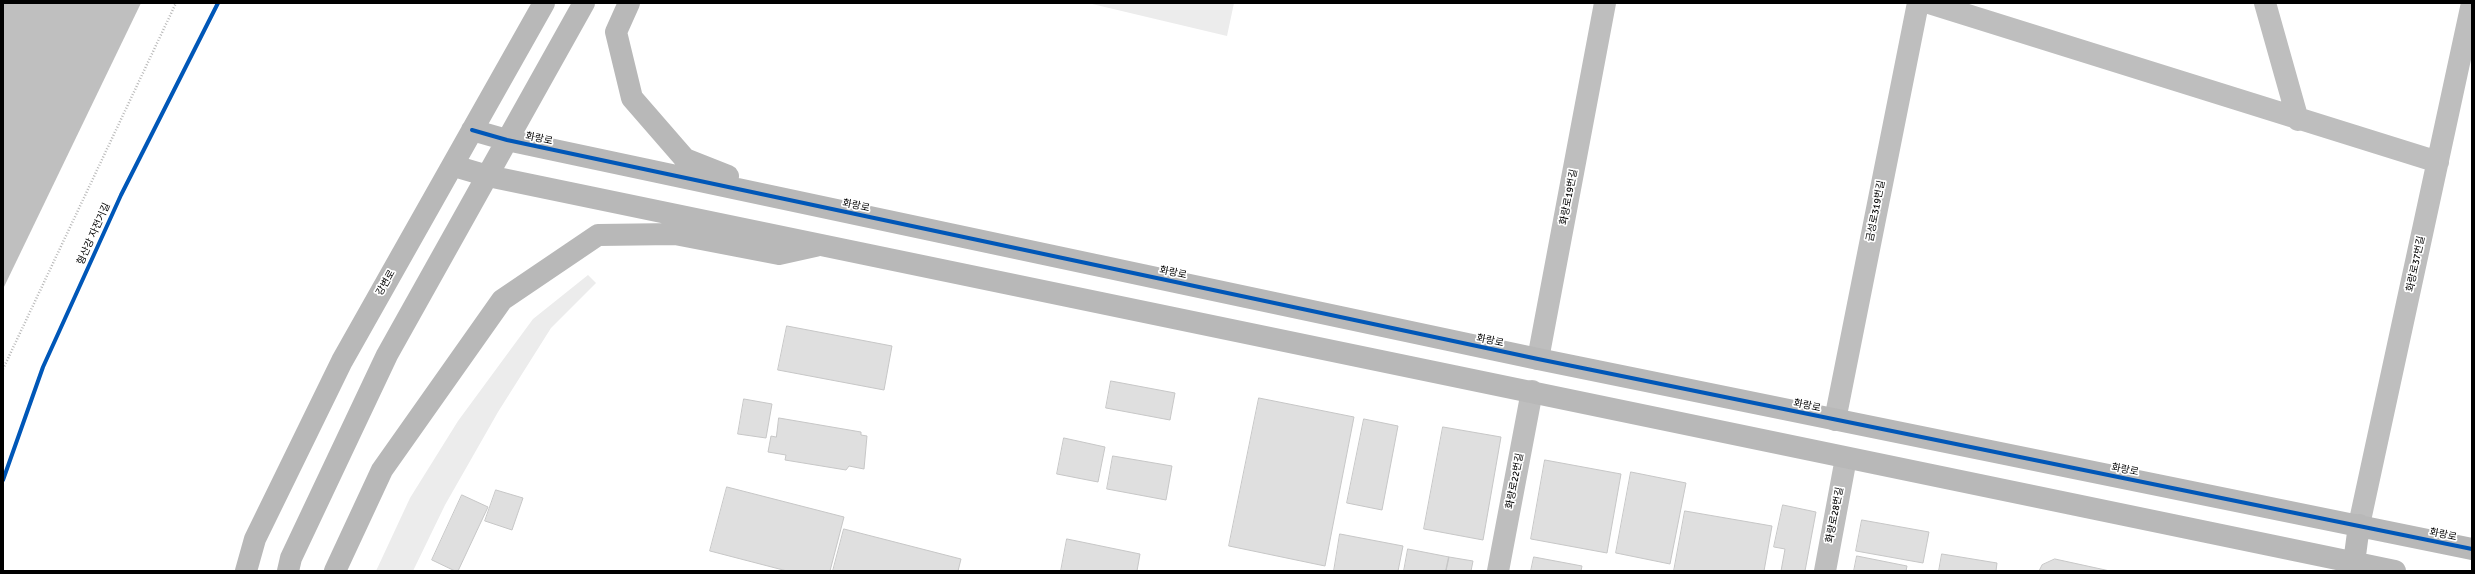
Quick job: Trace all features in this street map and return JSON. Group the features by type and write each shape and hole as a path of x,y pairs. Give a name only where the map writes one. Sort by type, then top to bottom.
{"street":[{"name":"강변로","path":"246,571 255,539 342,361 454,166 472,130 544,3"},
{"path":"288,571 291,558 387,355 584,3"},
{"path":"629,3 616,32 632,98 685,159 786,199"},
{"name":"화랑로19번길","path":"1532,391 1605,3"},
{"name":"금성로319번길","path":"1835,420 1918,3"},
{"path":"1929,3 2298,120 2438,162"},
{"path":"2265,3 2298,120"},
{"name":"화랑로37번길","path":"2359,526 2470,15"},
{"name":"화랑로","path":"472,130 507,140 1538,359 2472,549"},
{"path":"454,166 488,176 1532,391 2353,567 2395,571"},
{"path":"336,571 382,470 502,300 514,291 598,235 675,234 779,254 822,245"},
{"name":"화랑로22번길","path":"1498,571 1532,391"},
{"name":"화랑로28번길","path":"1825,571 1846,458"},
{"path":"2353,567 2359,526"}],"path":[{"path":"3,369 176,3"}],"shaded area":[{"path":"3,3 141,3 3,289"},
{"path":"1088,3 1234,3 1227,36"},
{"path":"588,275 596,283 551,328 498,412 445,505 413,571 376,571 410,498 458,421 533,319"}],"building":[{"path":"787,326 892,346 884,390 778,370"},
{"path":"1111,381 1175,393 1170,420 1106,408"},
{"path":"1259,398 1354,417 1325,566 1229,546"},
{"path":"744,399 772,404 766,438 738,434"},
{"path":"779,418 861,432 861,435 867,436 864,469 849,466 846,470 785,460 786,455 768,452 771,436 776,437"},
{"path":"1364,419 1398,426 1382,510 1347,503"},
{"path":"1443,427 1501,437 1483,540 1424,529"},
{"path":"1064,438 1105,447 1098,482 1057,474"},
{"path":"1113,456 1172,466 1166,500 1107,489"},
{"path":"1545,460 1621,474 1607,553 1531,539"},
{"path":"1631,472 1686,483 1670,564 1616,553"},
{"path":"727,487 844,517 830,571 787,571 710,551"},
{"path":"496,490 523,498 512,530 485,521"},
{"path":"462,495 488,507 458,571 455,571 432,560"},
{"path":"1783,505 1816,512 1805,571 1781,571 1785,549 1774,547"},
{"path":"1685,511 1772,526 1764,571 1674,571"},
{"path":"1862,520 1929,532 1923,563 1856,551"},
{"path":"844,529 961,559 958,571 833,571"},
{"path":"1340,534 1403,546 1398,571 1334,571"},
{"path":"1067,539 1140,554 1137,571 1061,571"},
{"path":"1408,549 1449,557 1446,571 1404,571"},
{"path":"1942,554 1997,563 1996,571 1939,571"},
{"path":"1857,556 1907,566 1906,571 1854,571"},
{"path":"1449,557 1473,561 1471,571 1446,571"},
{"path":"1534,557 1582,566 1581,571 1531,571"},
{"path":"2055,559 2110,571 2039,571 2042,565"}],"cycle path":[{"name":"형산강 자전거길","path":"3,480 43,367 121,195 218,3"},
{"path":"472,130 507,140 1538,359 2472,549"}]}
